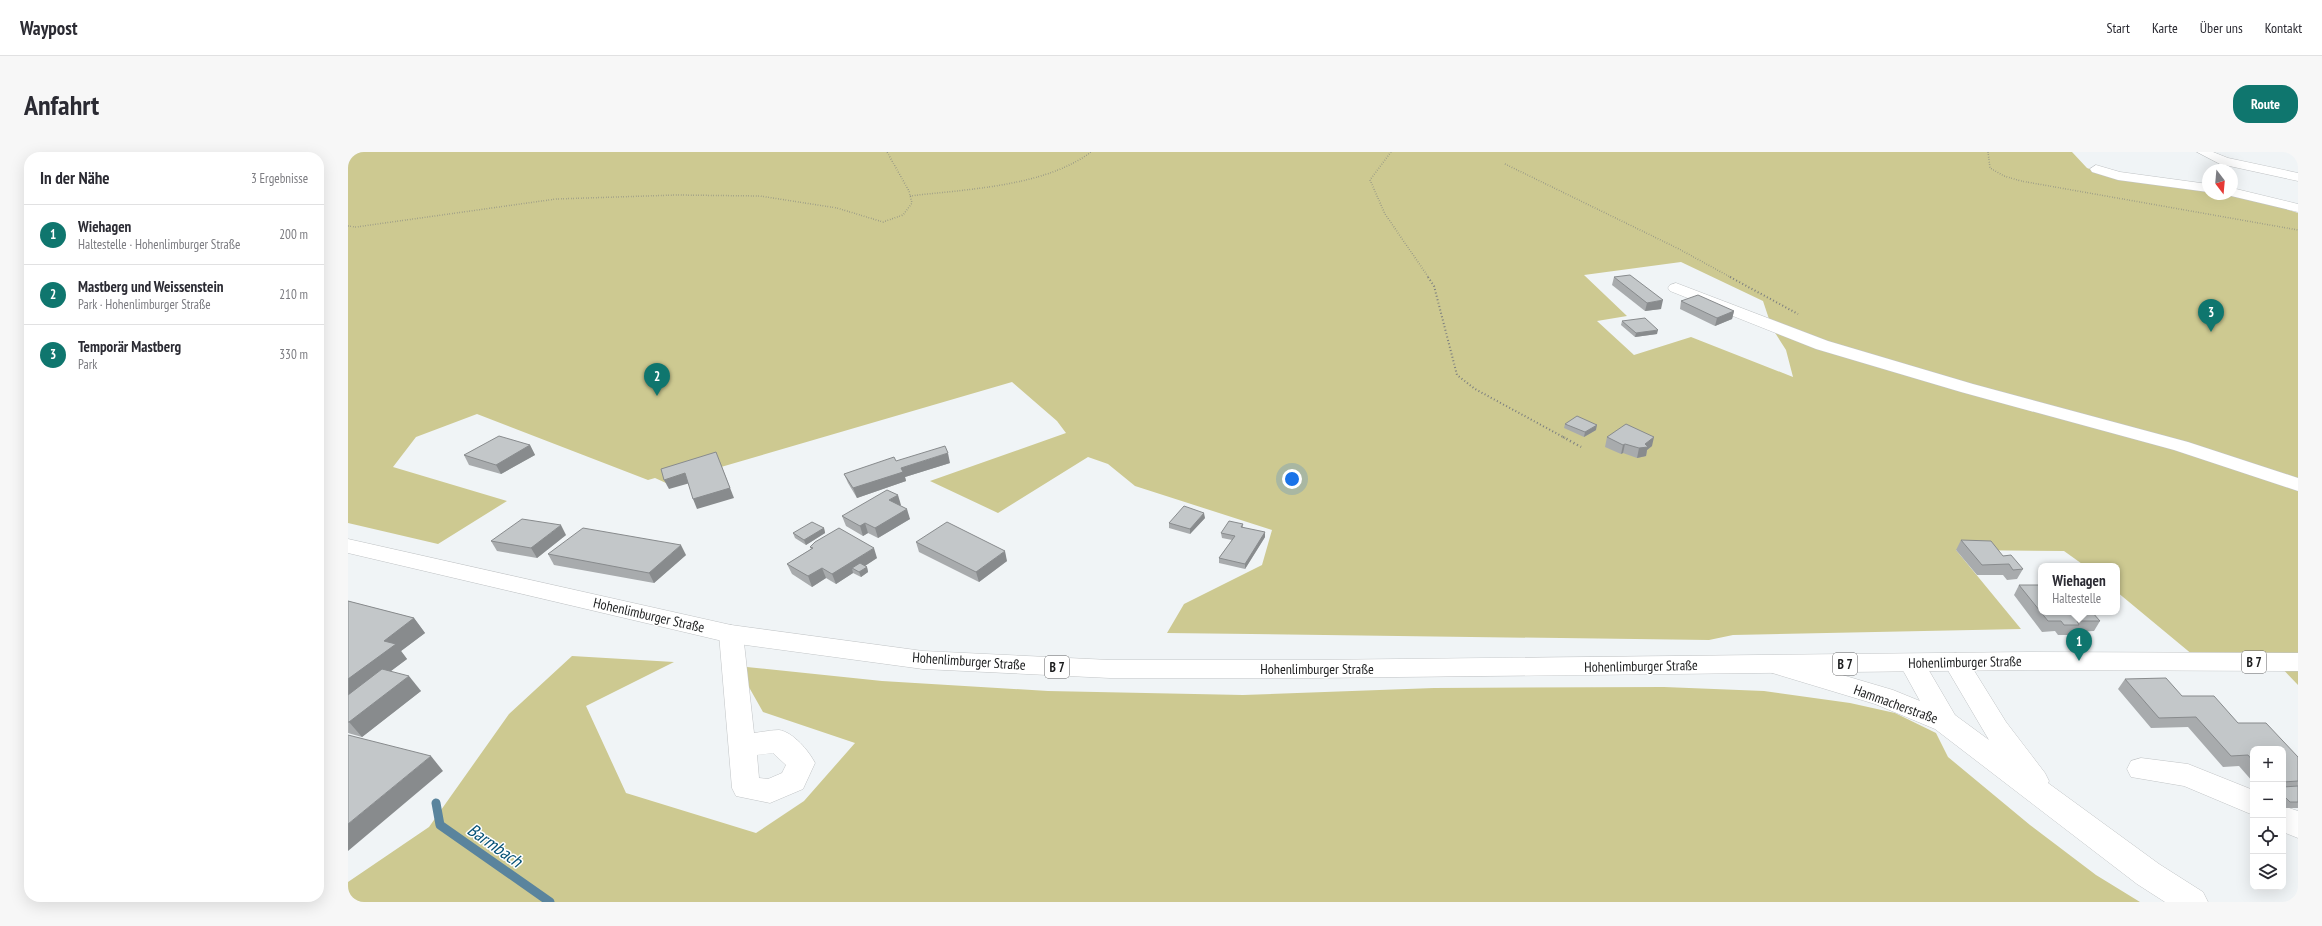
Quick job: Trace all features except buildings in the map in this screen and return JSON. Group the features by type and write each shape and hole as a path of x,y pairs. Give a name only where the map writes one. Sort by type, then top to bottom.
{"main road":[{"path":"2203,152 2224,161 2298,177"},
{"path":"2096,169 2118,176 2202,187"},
{"path":"2238,193 2298,208"},
{"path":"2274,193 2298,201"},
{"path":"1676,288 1822,345 1967,388 2181,446 2298,484"},
{"name":"Hohenlimburger Straße","path":"348,546 731,634 923,660 1110,669 1956,662 2298,662"},
{"path":"731,634 741,746"},
{"name":"Hammacherstraße","path":"1956,662 1996,729 2049,800"},
{"name":"Hammacherstraße","path":"1912,663 1945,722"},
{"name":"Hammacherstraße","path":"1778,664 1884,697 1945,722 2148,874 2192,902"},
{"path":"2141,769 2188,775 2250,803"},
{"path":"2286,819 2298,825"}],"path":[{"path":"348,226 356,227 556,199 676,195 760,196 836,208 883,222 903,215 912,203 910,196 887,152"},
{"path":"910,196 978,187 1054,173 1087,157 1091,152"},
{"path":"1391,152 1370,180 1385,214 1434,286 1457,375 1475,389 1581,447"},
{"path":"1988,152 1990,168 2004,176 2021,181 2298,230"},
{"path":"1505,164 1679,249 1796,312 1822,345"}],"shaded area":[{"path":"348,152 2072,152 2087,168 2108,176 2202,190 2202,200 2238,200 2238,197 2242,197 2298,213 2298,685 2276,662 2199,660 2120,594 2120,563 2081,563 2064,551 1956,550 2021,629 1733,635 1709,640 1167,633 1184,604 1262,565 1272,530 1135,486 1108,464 1088,457 998,513 930,481 1066,433 1057,421 1012,382 666,483 655,478 648,480 477,414 416,437 393,467 507,501 438,544 348,523","holes":["1681,262 1763,301 1772,328 1786,350 1793,377 1691,337 1634,355 1597,321 1627,316 1584,275"]},
{"path":"572,656 674,662 586,706 626,793 756,833 804,801 855,743 763,712 737,666 882,681 1048,691 1243,695 1434,688 1664,687 1764,691 1850,703 1895,713 1936,733 1948,757 2030,825 2096,875 2140,902 348,902 348,882 429,827 509,714"}],"waterway":[{"name":"Barmbach","path":"436,803 440,825 550,902"}],"place":[{"name":"Temporär Mastberg","path":"2211,332"},
{"name":"Mastberg und Weissenstein","path":"657,396"},
{"name":"Wiehagen","path":"2079,661"}]}
